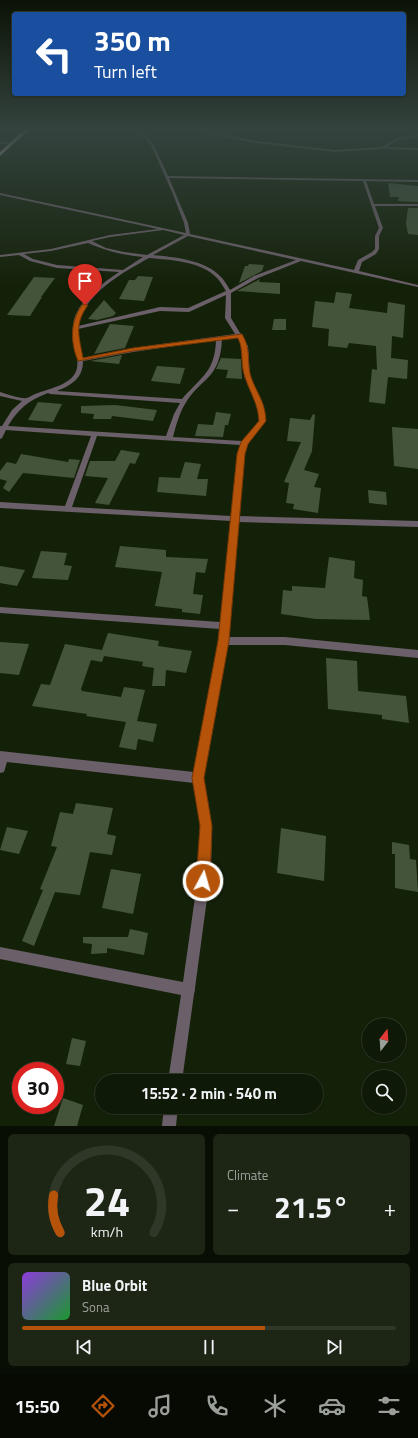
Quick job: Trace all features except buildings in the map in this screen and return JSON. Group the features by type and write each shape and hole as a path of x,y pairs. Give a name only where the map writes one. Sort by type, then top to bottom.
{"street":[{"path":"168,181 184,218 188,234"},
{"path":"356,272 360,261 371,256 377,249 377,236 382,226 364,181"},
{"path":"394,181 418,181"},
{"path":"0,194 188,234 418,286"},
{"path":"373,205 418,205"},
{"path":"0,256 51,250 117,234 168,230"},
{"path":"0,437 2,428 27,400 50,392 75,378 80,371 80,360 74,328 78,313 91,297 125,271 188,234"},
{"path":"88,241 107,250 148,257 186,261 208,268 216,273 229,292 228,318 245,346 247,376 258,396 262,416 260,426 244,443 241,454 224,641 198,778 206,826 205,869 176,1074"},
{"path":"20,254 30,260 55,265 125,271"},
{"path":"74,328 160,309 189,310 229,292 256,277 300,260"},
{"path":"80,360 133,350 240,336"},
{"path":"169,438 184,401 213,370 219,351 219,338"},
{"path":"50,392 184,401"},
{"path":"0,394 27,400"},
{"path":"2,428 244,443"},
{"path":"68,509 95,433"},
{"path":"0,505 236,519 418,524"},
{"path":"0,610 225,626"},
{"path":"224,641 285,641 418,654"},
{"path":"0,768 2,756 198,778"},
{"path":"0,953 189,990"},
{"path":"169,1126 170,1114"}],"route":[{"path":"85,305 78,313 74,328 80,360 133,350 240,336 245,346 247,376 258,396 261,407 262,421 260,426 244,443 241,454 224,641 198,778 206,826 205,869 203,881"}]}
